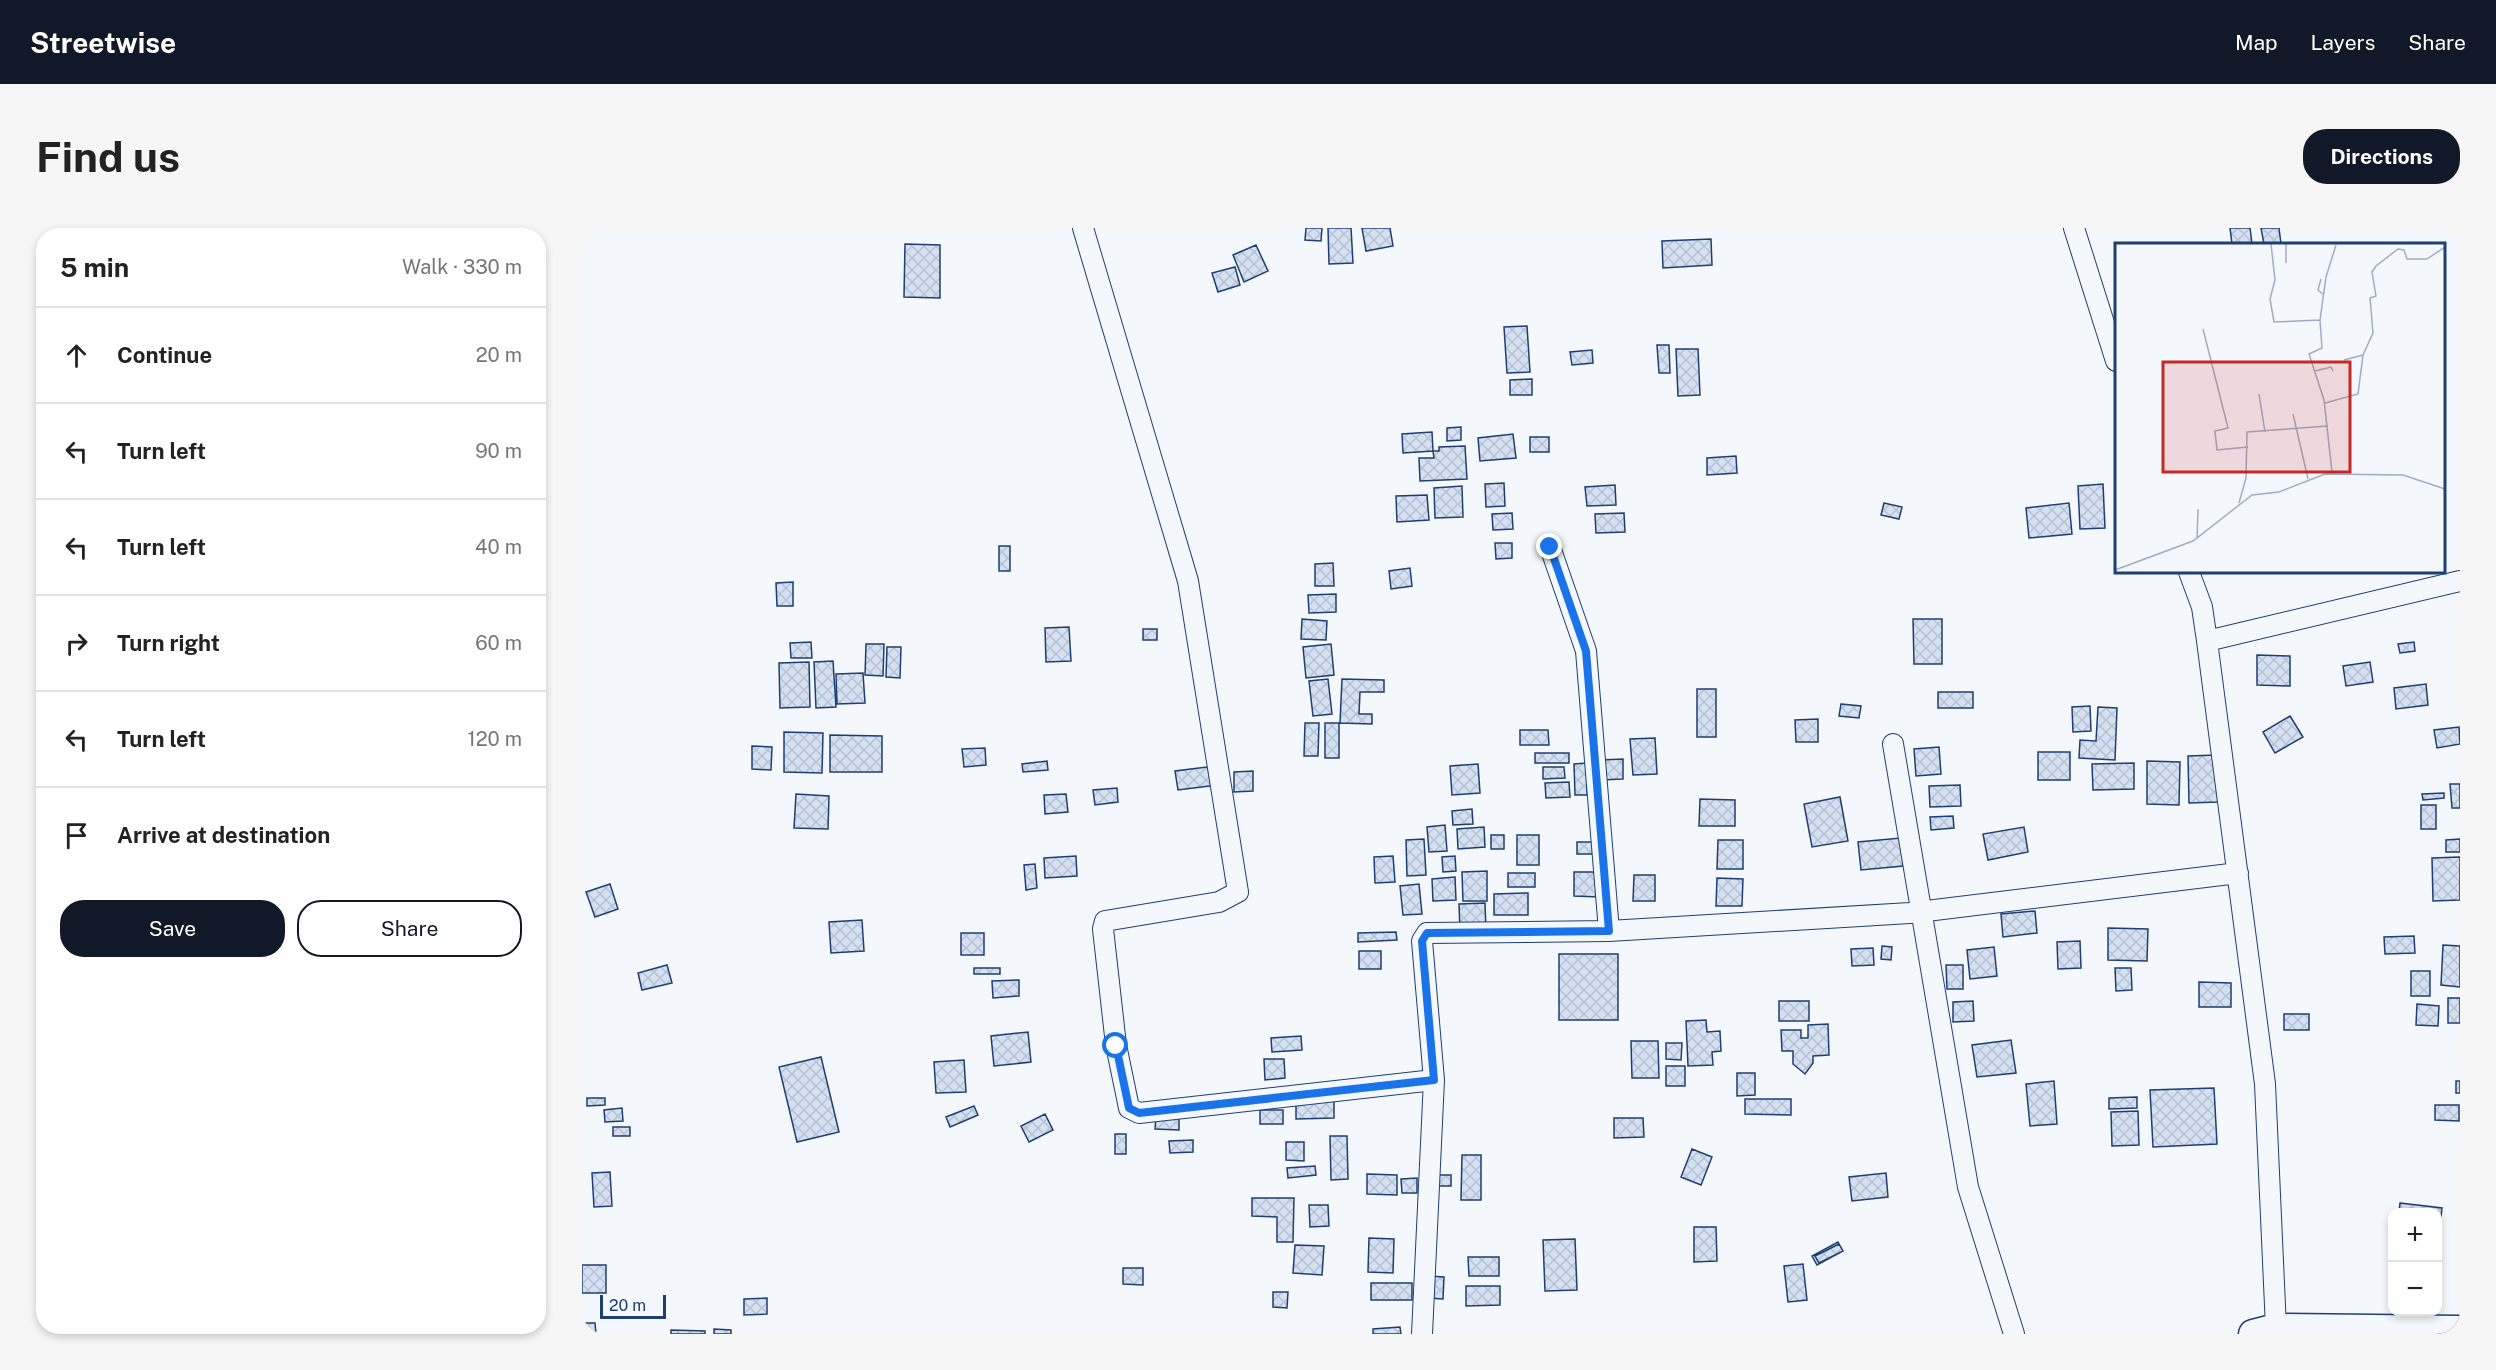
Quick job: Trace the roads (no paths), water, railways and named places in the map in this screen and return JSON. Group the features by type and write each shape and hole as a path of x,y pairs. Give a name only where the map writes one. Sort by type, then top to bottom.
{"street":[{"path":"1083,228 1188,581 1238,892 1219,902 1105,921 1103,929 1116,1046 1129,1108 1139,1113 1434,1080"},
{"path":"2074,228 2110,319 2115,354"},
{"path":"1550,547 1586,651 1609,931"},
{"path":"2189,573 2202,607 2265,1084 2264,1331 2460,1330"},
{"path":"2207,641 2460,581"},
{"path":"1893,744 1968,1187 2014,1334"},
{"path":"1422,1334 1434,1080 1422,941 1427,933 1609,931 1921,911 2238,873"}]}
